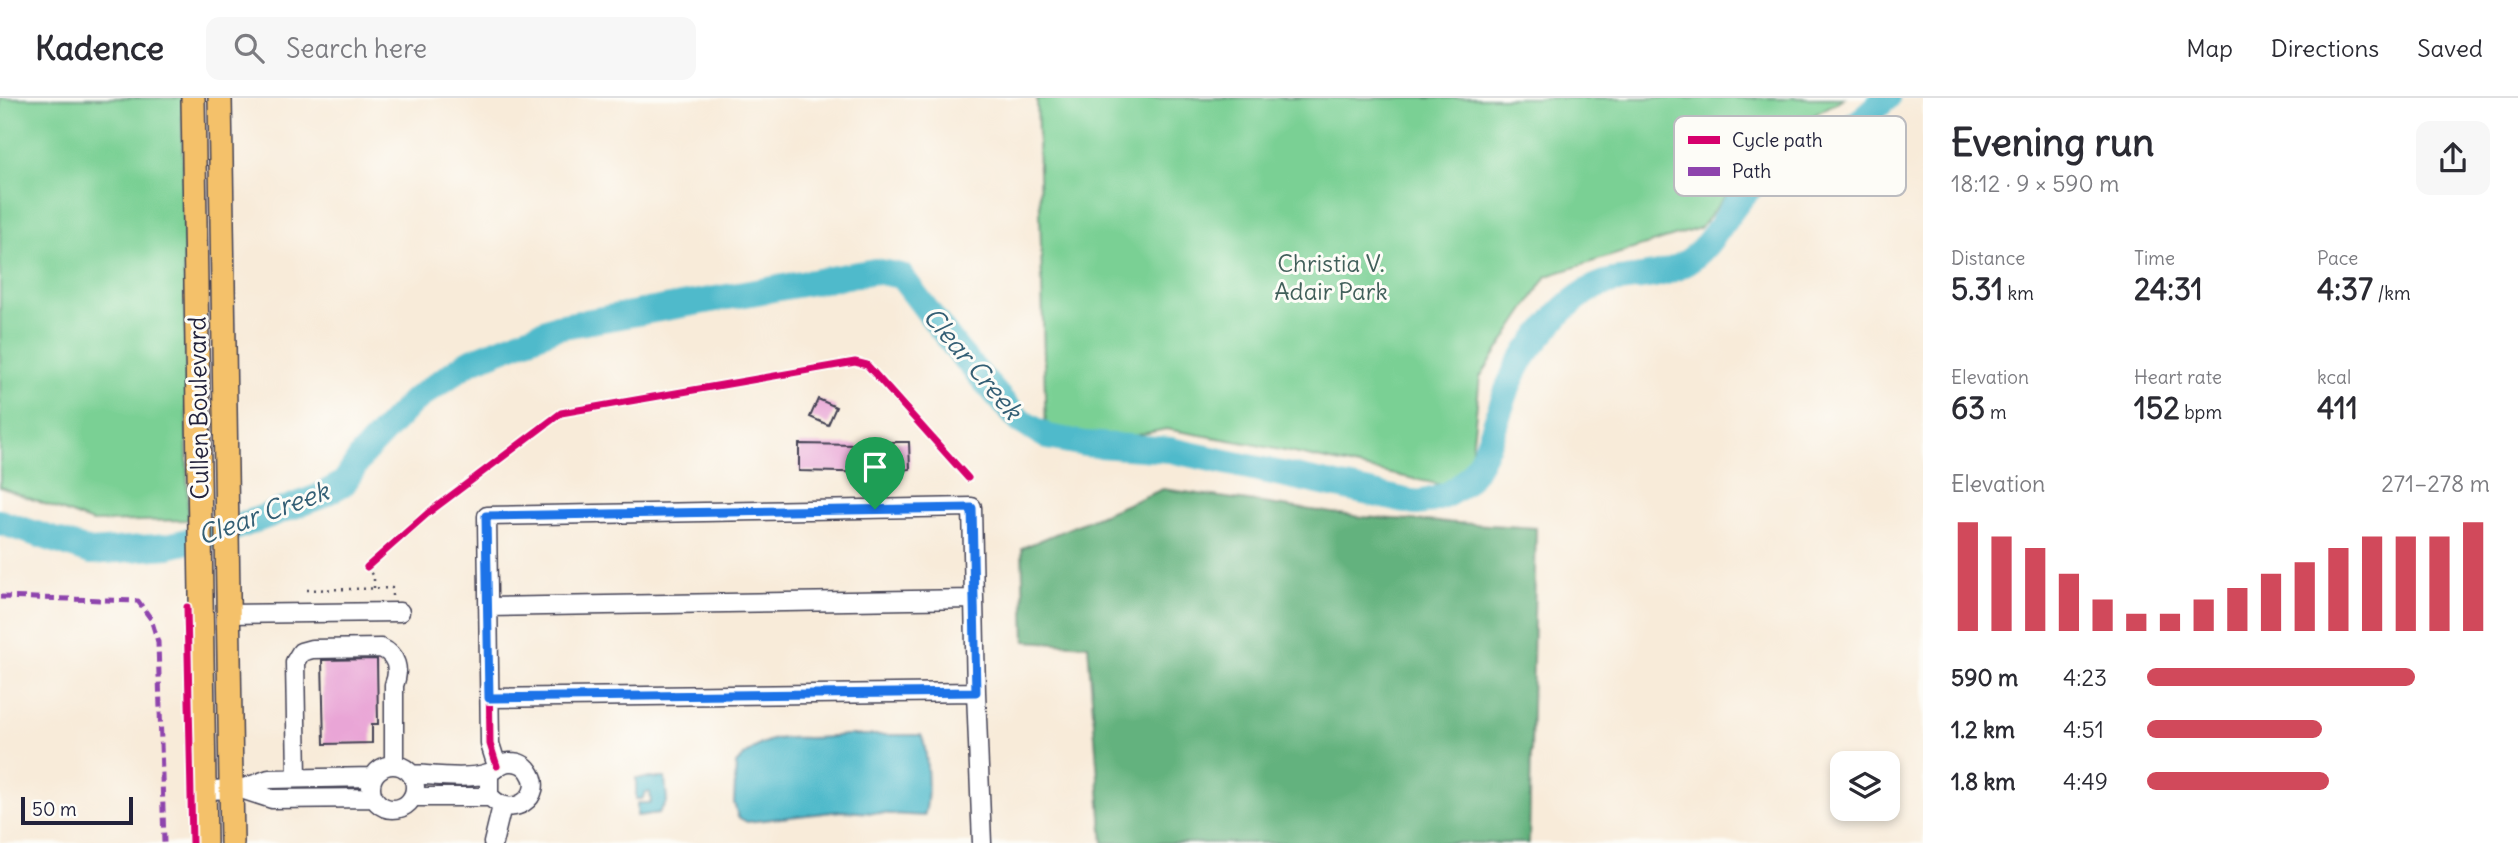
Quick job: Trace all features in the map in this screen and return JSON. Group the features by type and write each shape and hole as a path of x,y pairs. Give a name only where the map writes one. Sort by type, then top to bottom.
{"main road":[{"name":"Cullen Boulevard","path":"193,98 205,843"},
{"name":"Cullen Boulevard","path":"220,98 228,582 236,789 232,843"}],"street":[{"path":"493,843 497,802 487,788 493,769 490,744 486,516 972,508 982,843"},
{"path":"488,607 974,599"},
{"path":"229,614 396,607"},
{"path":"297,777 295,662 302,652 312,649 382,648 395,660 398,674 394,685 394,765"},
{"path":"489,698 976,692"},
{"path":"509,761 524,765 534,785 532,793 522,804 413,797 396,809 382,806 374,798 371,788 373,777 379,769 394,765 412,774 493,769 509,761"},
{"path":"412,774 415,781 413,797"},
{"path":"204,790 236,789 269,779 373,777"},
{"path":"236,789 272,799 374,798"}],"path":[{"path":"374,589 374,578 367,567 377,558"},
{"path":"307,590 392,588 396,607"}],"green space":[{"path":"0,98 182,98 188,520 92,522 0,487"},
{"name":"Christia V. Adair Park","path":"1037,98 1844,98 1812,116 1674,116 1674,196 1725,196 1700,228 1547,276 1480,377 1471,458 1451,487 1252,444 1166,429 1109,441 1046,433"},
{"path":"1163,489 1361,517 1536,528 1529,843 1103,843 1088,645 1025,641 1022,548"}],"water":[{"path":"842,735 921,735 927,775 924,816 841,811 747,822 738,817 734,803 736,764 750,751 774,739"},
{"path":"636,778 665,778 667,801 659,813 637,816 637,803 651,803 650,792 646,792 642,799 636,799"}],"building":[{"path":"818,399 836,407 828,425 810,417"},
{"path":"889,442 909,442 910,469 882,473 799,471 799,444 858,445 858,449 889,448"},
{"path":"377,659 378,724 372,724 372,743 324,744 322,660"}],"waterway":[{"name":"Clear Creek","path":"1867,116 1887,98"},
{"name":"Clear Creek","path":"0,522 91,552 168,546 221,533 318,497 344,483 362,455 412,402 469,362 557,327 875,271 901,276 958,351 1020,421 1048,437 1085,444 1170,450 1416,503 1442,497 1461,486 1475,470 1519,364 1558,315 1587,291 1604,283 1658,274 1684,264 1704,248 1743,196"}],"marked path":[{"path":"0,597 138,601 151,619 158,642 164,843"}],"cycle path":[{"path":"367,567 428,513 561,413 855,362 867,365 968,478"},
{"path":"489,698 976,692 972,507 487,516 490,744 497,766"},
{"path":"187,607 192,843"}],"route":[{"path":"972,508 976,692 489,698 486,516 875,509 972,508"}]}
